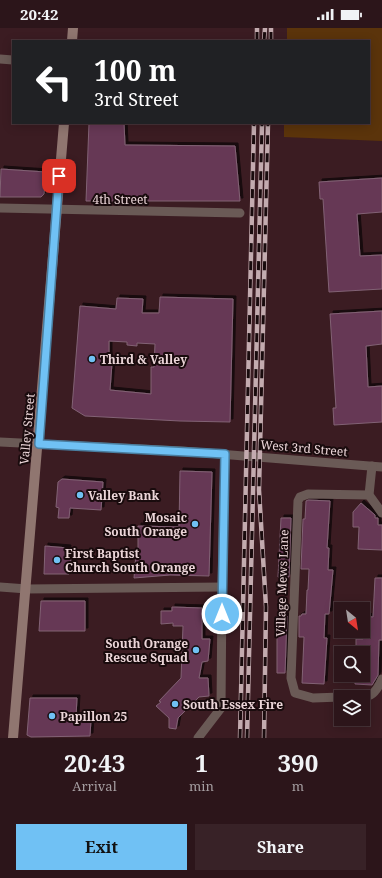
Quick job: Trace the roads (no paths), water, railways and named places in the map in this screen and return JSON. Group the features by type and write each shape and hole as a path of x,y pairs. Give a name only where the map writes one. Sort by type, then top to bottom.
{"main road":[{"path":"72,40 73,28"},
{"name":"Valley Street","path":"13,738 27,589 64,124"}],"street":[{"path":"0,59 12,60"},
{"name":"4th Street","path":"0,208 240,212"},
{"name":"West 3rd Street","path":"0,442 225,454 382,467"},
{"path":"198,738 222,708 222,587 225,454"},
{"path":"372,466 369,496 382,513"},
{"name":"Village Mews Lane","path":"334,697 312,698 295,693 291,678 298,502 300,497 308,494 369,496"},
{"path":"0,587 27,589 222,587"},
{"path":"370,696 375,694 382,679"}],"railway":[{"path":"257,28 257,40"},
{"path":"264,40 265,28"},
{"path":"271,28 271,40"},
{"path":"240,738 254,124"},
{"path":"247,738 262,124"},
{"path":"264,738 266,607 259,490 268,124"}],"place":[{"name":"Third & Valley","path":"92,359"},
{"name":"Valley Bank","path":"80,495"},
{"name":"Mosaic South Orange","path":"195,524"},
{"name":"First Baptist Church South Orange","path":"57,560"},
{"name":"South Orange Rescue Squad","path":"196,650"},
{"name":"South Essex Fire","path":"175,704"},
{"name":"Papillon 25","path":"52,716"}]}
